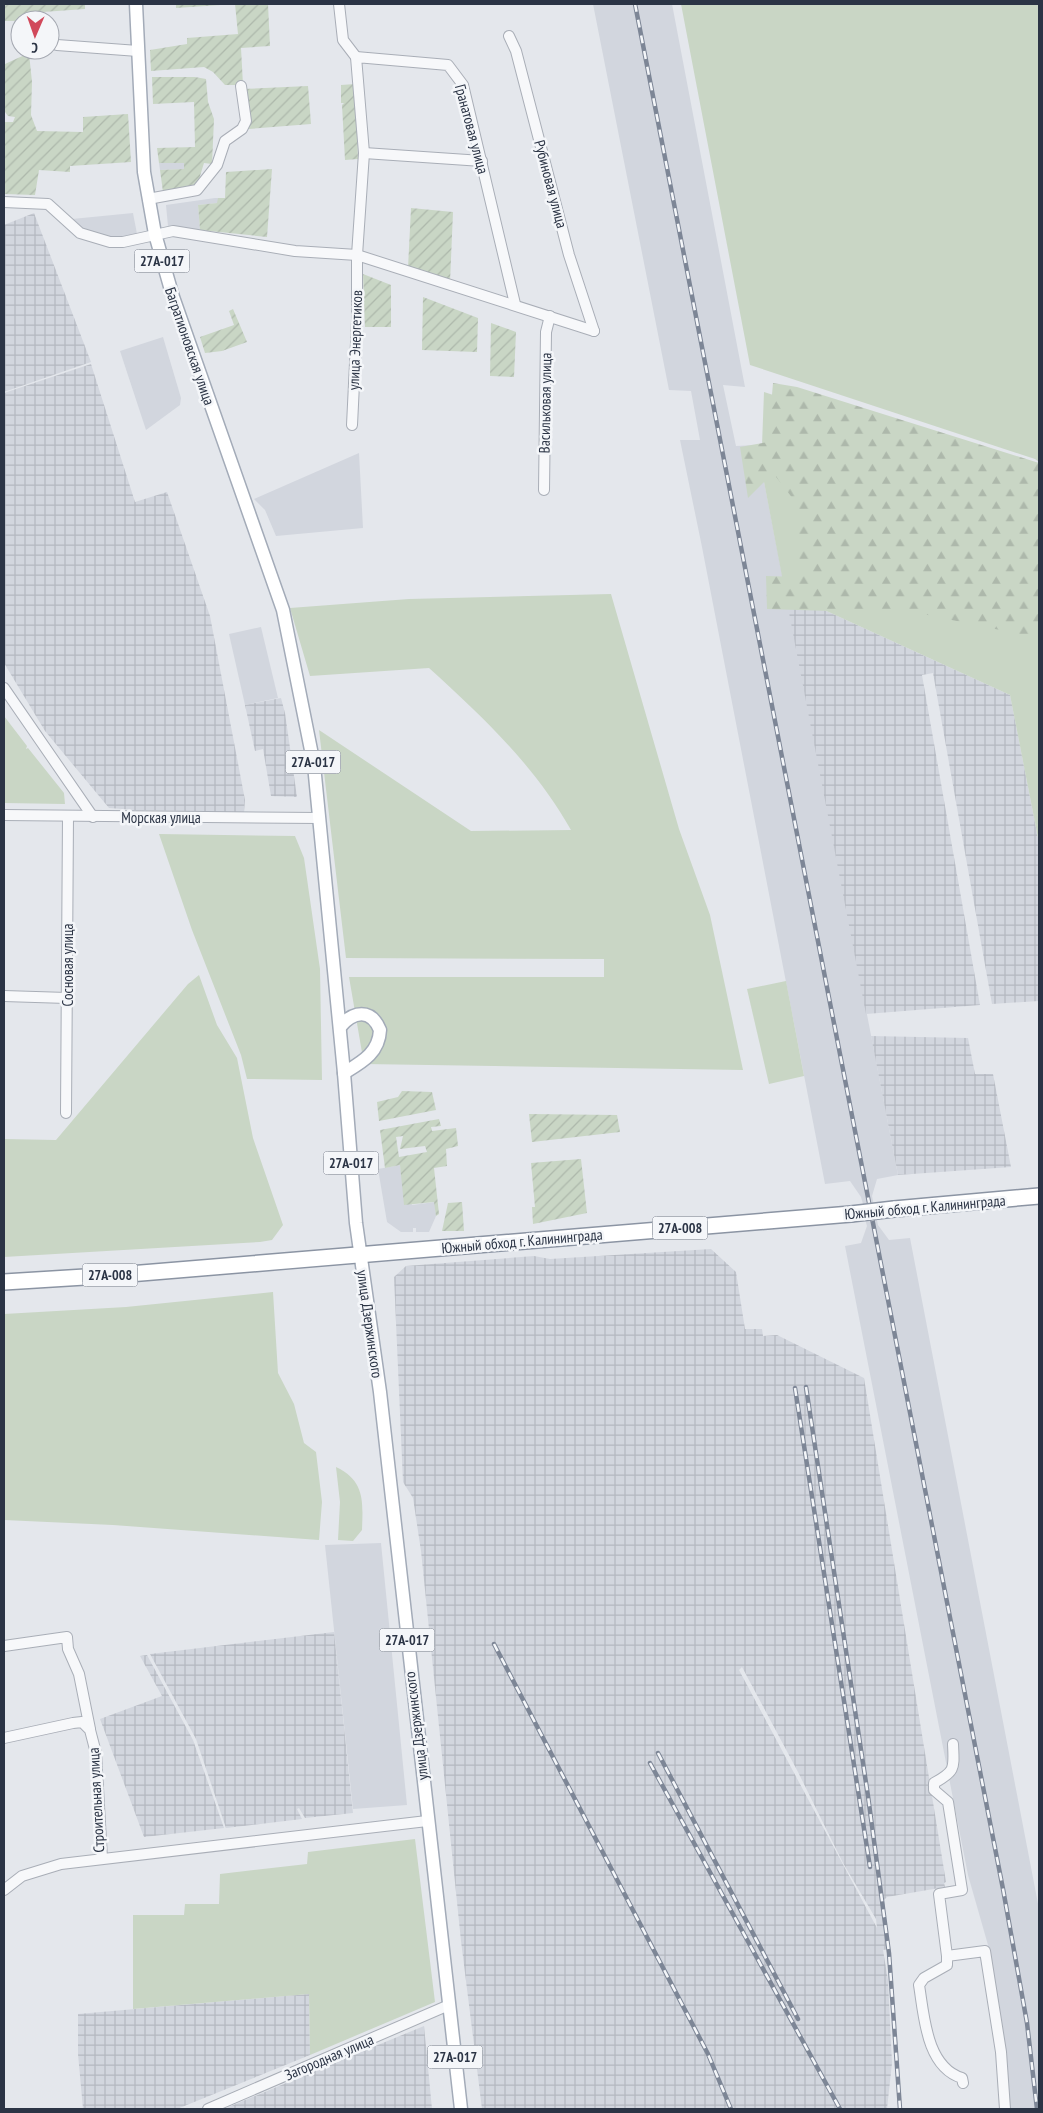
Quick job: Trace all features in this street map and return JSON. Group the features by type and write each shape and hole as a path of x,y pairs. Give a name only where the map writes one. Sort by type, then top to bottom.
{"highway":[{"name":"Южный обход г. Калининграда","path":"4,1282 117,1275 851,1214 1039,1196"}],"main road":[{"name":"Багратионовская улица","path":"136,4 144,172 155,234 173,297 283,610 314,765 319,818"},
{"name":"27А-017","path":"319,818 360,1254"},
{"path":"340,1027 353,1015 363,1014 372,1018 380,1030 379,1038 367,1059 344,1073"},
{"name":"улица Дзержинского","path":"360,1254 380,1392 461,2109"}],"street":[{"path":"339,4 344,40 356,57 364,153 357,255"},
{"name":"Рубиновая улица","path":"509,36 516,51 569,255 594,331 550,316"},
{"path":"60,45 138,52"},
{"name":"Гранатовая улица","path":"356,57 448,65 463,85 515,304"},
{"path":"148,200 197,190 217,165 225,141 242,129 246,121 242,86"},
{"path":"364,153 482,161"},
{"path":"4,202 48,204 53,207 69,226 80,233 100,240 123,242 172,231 295,251 357,255 550,316"},
{"name":"улица Энергетиков","path":"352,425 357,322 357,255"},
{"name":"Васильковая улица","path":"544,490 546,332 550,316"},
{"path":"4,688 93,817"},
{"name":"Морская улица","path":"4,815 319,818"},
{"name":"Сосновая улица","path":"66,1113 68,816"},
{"path":"4,996 67,998"},
{"path":"4,1646 67,1637 68,1648 79,1674 90,1730"},
{"name":"Строительная улица","path":"4,1738 82,1722 90,1730 96,1753 102,1858 57,1865 22,1876 4,1890"},
{"path":"953,1744 954,1767 949,1775 934,1783 934,1790 948,1802 962,1890 939,1894 947,1956 946,1965 924,1978 919,1985 929,2041 941,2064 962,2078 962,2083"},
{"path":"102,1858 427,1821"},
{"path":"947,1956 985,1951 1001,2052 1005,2109"},
{"name":"Загородная улица","path":"208,2109 449,2005"}],"shaded area":[{"path":"593,4 672,4 745,387 723,385 736,446 757,445 898,1175 877,1179 872,1196 878,1225 889,1240 910,1238 1039,1909 1039,2109 1010,2109 1006,2051 990,1952 968,1875 845,1246 861,1243 867,1226 865,1219 869,1218 866,1204 863,1204 861,1197 850,1181 825,1184 680,440 700,440 691,391 669,390"},
{"path":"159,163 184,163 184,169 160,170"},
{"path":"218,198 218,203 198,205 200,230 168,226 166,205"},
{"path":"34,213 91,362 4,392 4,225"},
{"path":"133,213 137,234 123,238 105,237 79,229 72,219"},
{"path":"163,337 181,398 180,405 146,430 120,351"},
{"path":"91,364 135,502 167,492 210,616 245,800 244,812 109,808 45,731 4,663 4,393"},
{"path":"359,453 363,528 276,536 265,510 254,499"},
{"path":"785,592 1010,695 1039,843 1039,1001 992,1004 933,673 922,675 980,1005 866,1014"},
{"path":"261,627 278,698 245,705 229,634"},
{"path":"281,698 285,713 297,797 271,796 263,749 255,751 245,705"},
{"path":"871,1036 968,1038 975,1074 993,1074 1011,1167 898,1175"},
{"path":"400,1165 402,1177 412,1205 435,1202 436,1216 429,1232 416,1232 416,1228 413,1228 413,1232 401,1232 387,1222 378,1169"},
{"path":"711,1249 736,1272 745,1329 762,1329 763,1336 777,1335 864,1378 946,1882 944,1883 945,1887 887,1897 884,1900 889,1949 883,1950 888,1980 892,2063 887,2109 482,2109 461,1941 421,1551 413,1498 403,1482 394,1277 406,1266 534,1256 550,1259","holes":["742,1667 798,1772 843,1863 876,1919 877,1928 739,1670"]},
{"path":"381,1543 407,1805 353,1809 325,1545"},
{"path":"334,1632 353,1813 305,1818 299,1808 297,1809 302,1819 226,1828 196,1739 150,1654"},
{"path":"147,1655 193,1740 224,1828 144,1837 100,1719 162,1696 140,1656"},
{"path":"309,1994 310,2055 177,2109 83,2109 78,2054 78,2014"},
{"path":"424,2026 432,2109 224,2109 305,2075"}],"green space":[{"path":"4,4 85,4 85,9 10,10 10,21 4,21"},
{"path":"176,4 235,4 176,8"},
{"path":"235,4 268,4 270,46 241,48 243,85 225,85 213,72 204,67 151,71 150,50 187,44 187,38 238,34"},
{"path":"681,4 1039,4 1039,462 1035,459 750,365"},
{"path":"14,60 30,60 32,82 31,115 37,131 83,132 83,117 128,114 131,162 70,166 70,172 39,170 35,195 4,194 4,122 13,122 15,117 8,116 5,112 5,64"},
{"path":"152,77 195,77 206,79 208,102 214,119 212,164 204,163 196,189 163,192 160,170 184,169 184,163 159,163 157,148 195,147 194,102 153,104"},
{"path":"355,84 358,159 345,160 342,105 344,103 341,103 341,85"},
{"path":"308,86 311,124 249,129 243,89"},
{"path":"272,169 267,237 200,230 198,205 217,203 218,198 225,198 226,172"},
{"path":"411,208 453,212 450,282 408,268"},
{"path":"363,274 391,285 391,327 365,327"},
{"path":"423,297 478,318 477,352 422,350"},
{"path":"233,309 247,342 222,351 205,353 200,337 234,325 229,311"},
{"path":"491,323 516,332 514,377 490,376"},
{"path":"773,383 797,387 1039,463 1039,638 923,614 767,609 766,576 800,577 797,504 773,473 748,498 740,447 768,442"},
{"path":"764,392 1020,475 1039,491 1039,843 1010,695 785,592 757,445 762,445"},
{"path":"611,594 679,829 710,915 743,1070 364,1064 349,977 604,977 604,959 346,958 319,730 471,831 571,830 541,785 507,743 429,668 310,676 290,608 409,599"},
{"path":"4,716 27,746 26,749 28,748 64,793 65,804 4,803"},
{"path":"159,834 295,836 304,858 320,969 322,1080 247,1079 241,1055 192,930"},
{"path":"199,975 217,1025 237,1058 253,1138 283,1225 272,1240 260,1242 4,1257 4,1139 56,1140 188,984"},
{"path":"786,981 804,1076 769,1084 747,989"},
{"path":"402,1091 432,1092 436,1110 379,1121 377,1102 398,1097"},
{"path":"529,1114 617,1115 620,1132 532,1142"},
{"path":"439,1119 441,1126 431,1127 432,1131 456,1128 458,1146 446,1149 447,1166 434,1168 439,1214 436,1216 434,1202 404,1205 400,1165 385,1168 380,1130","holes":["403,1136 400,1149 425,1146 427,1152 399,1157 396,1137"]},
{"path":"581,1159 587,1213 533,1224 532,1207 535,1207 531,1163"},
{"path":"462,1202 464,1231 442,1231 448,1203"},
{"path":"273,1292 278,1373 294,1404 304,1443 316,1452 322,1502 319,1540 113,1525 4,1520 4,1314 126,1307"},
{"path":"336,1467 357,1485 362,1501 362,1530 353,1541 338,1540 340,1502"},
{"path":"415,1839 435,2002 310,2055 309,1994 133,2009 133,1915 184,1915 185,1904 219,1904 220,1874 307,1864 308,1852"}],"railway":[{"path":"635,4 1003,1889 1027,2023 1037,2109"},
{"path":"806,1387 868,1796 889,1953 900,2109"},
{"path":"795,1388 870,1867"},
{"path":"494,1644 708,2054 731,2109"},
{"path":"658,1753 798,2019"},
{"path":"650,1763 840,2109"}]}
